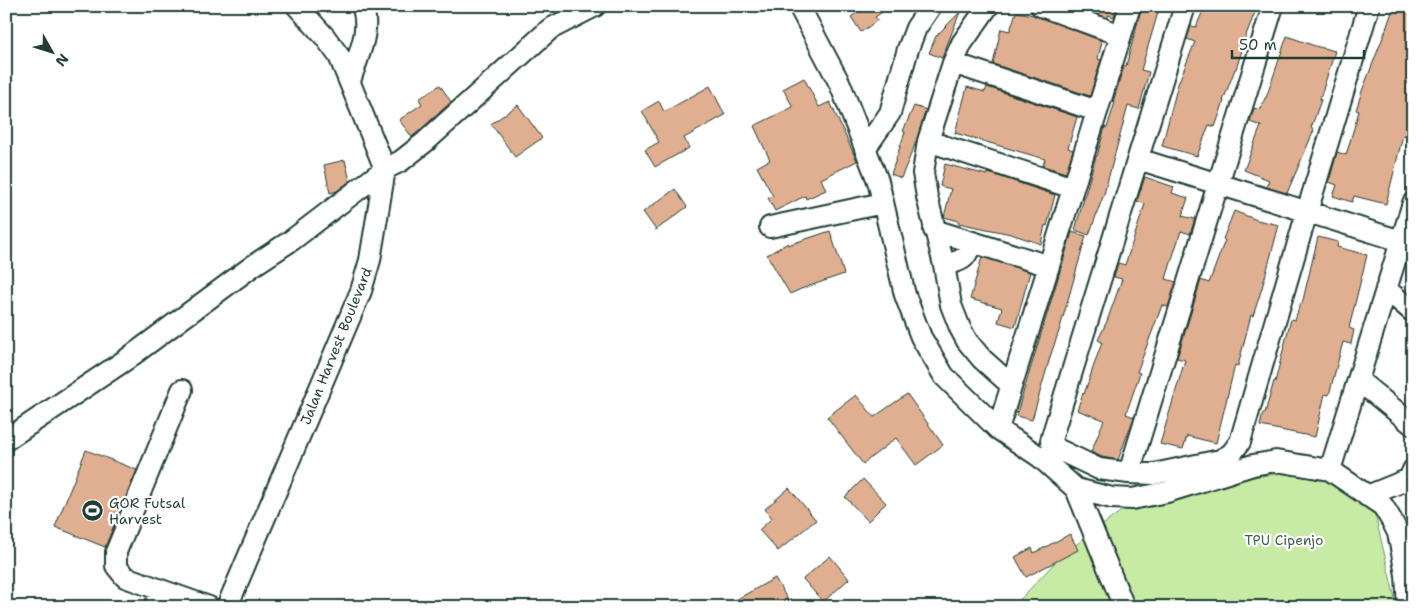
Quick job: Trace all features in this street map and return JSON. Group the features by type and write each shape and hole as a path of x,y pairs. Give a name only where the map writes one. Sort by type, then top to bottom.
{"street":[{"path":"296,6 325,37 339,56 393,165"},
{"path":"350,80 363,41 366,25 362,6"},
{"path":"6,440 128,359 254,265 292,240 425,142 550,29 594,6"},
{"path":"799,6 840,84 878,181 905,295 921,337 944,376 998,429 1040,457 1076,489 1124,607"},
{"path":"865,149 890,113 908,49 916,28 931,6"},
{"path":"988,6 962,43 952,63 928,141 923,173 934,230 944,265 952,305 960,328 967,341 982,359 1011,385"},
{"path":"1041,6 1121,34"},
{"path":"998,429 1130,6"},
{"path":"1185,6 1051,441 1057,449 1099,469 1154,474 1220,460 1231,454 1240,442 1369,6"},
{"path":"1130,473 1273,6"},
{"path":"952,63 1097,111"},
{"path":"928,141 1073,188"},
{"path":"1138,159 1401,241"},
{"name":"Jalan Harvest Boulevard","path":"227,607 361,291 393,165"},
{"path":"770,227 883,203"},
{"path":"1330,470 1413,203"},
{"path":"934,230 1048,266"},
{"path":"944,265 960,261 969,251 972,242"},
{"path":"1386,289 1413,312"},
{"path":"1358,380 1413,425"},
{"path":"182,390 116,552 116,566 125,577 158,598 209,607"},
{"path":"1076,489 1112,498 1132,499 1167,492 1253,465 1276,461 1330,470 1383,506 1398,533 1406,575 1408,607"},
{"path":"1367,496 1409,479 1413,470"}],"green space":[{"name":"TPU Cipenjo","path":"1284,473 1369,489 1397,607 1013,607 1062,555 1124,509 1207,483"}],"building":[{"path":"866,6 891,6 875,17 878,20 861,32 851,17"},
{"path":"1077,6 1117,6 1114,17 1108,15 1108,18"},
{"path":"1142,6 1160,6 1141,70 1149,72 1139,109 1128,106 1104,194 1089,235 1075,230 1105,127 1107,128 1124,66 1126,66"},
{"path":"1205,6 1247,6 1256,10 1215,127 1209,125 1197,156 1162,146 1178,84 1195,42 1187,39 1191,26 1196,27"},
{"path":"1394,6 1413,6 1413,113 1407,136 1403,135 1386,204 1354,196 1352,202 1333,196 1337,185 1329,182 1337,152 1346,155 1359,111 1356,110 1362,91"},
{"path":"960,12 942,58 929,53 936,36"},
{"path":"1016,12 1034,15 1102,41 1098,59 1101,60 1090,96 993,64 1001,29 1010,31"},
{"path":"1287,36 1335,51 1311,128 1314,130 1287,193 1266,187 1269,180 1244,170 1261,126 1250,122 1254,108 1260,110 1266,98"},
{"path":"804,78 819,107 830,102 857,161 821,179 826,190 806,199 805,196 775,211 768,198 773,196 757,167 770,160 754,126 793,107 783,89"},
{"path":"440,85 451,102 412,137 399,120 422,104 419,99"},
{"path":"710,86 725,115 684,138 689,148 655,167 645,150 659,142 642,111 659,101 664,112"},
{"path":"967,87 985,92 987,87 1077,117 1068,148 1073,150 1066,173 1043,166 1045,159 955,133"},
{"path":"518,105 542,138 515,157 491,124"},
{"path":"914,106 926,110 916,142 901,178 891,174 905,132 903,131"},
{"path":"345,160 350,181 337,191 330,193 324,165"},
{"path":"945,164 987,175 987,173 992,174 1055,195 1041,244 1011,234 958,223 959,221 944,217 951,189 940,186"},
{"path":"1145,177 1174,187 1172,193 1188,198 1182,216 1195,219 1190,234 1181,231 1173,256 1166,279 1176,282 1168,307 1162,305 1137,372 1140,373 1126,414 1134,417 1118,460 1102,457 1091,452 1104,420 1077,410 1102,342 1098,340 1122,279 1114,277 1118,263 1125,265 1145,204 1137,201"},
{"path":"675,189 687,207 656,230 643,212"},
{"path":"1234,211 1257,220 1279,225 1262,288 1253,316 1251,315 1238,366 1235,365 1216,443 1187,436 1183,449 1160,444 1185,360 1177,358 1201,280 1209,283"},
{"path":"830,231 844,274 790,294 767,255 788,243 788,245"},
{"path":"1072,232 1086,236 1032,420 1016,416"},
{"path":"1318,237 1338,242 1337,247 1367,255 1349,328 1354,330 1351,344 1343,342 1329,395 1325,394 1315,437 1260,426 1275,382 1291,319 1295,320 1300,304 1302,304"},
{"path":"982,257 1030,272 1015,327 998,322 1002,308 970,299"},
{"path":"907,394 943,445 916,465 896,438 863,464 827,417 856,395 874,417"},
{"path":"86,450 137,470 105,547 55,527"},
{"path":"863,479 886,503 868,521 845,497"},
{"path":"789,488 816,520 778,551 759,530 772,518 765,509"},
{"path":"1070,534 1078,550 1026,577 1015,557 1032,548 1034,553"},
{"path":"830,556 849,579 823,602 803,579"},
{"path":"775,578 792,607 723,607"}],"place":[{"name":"GOR Futsal Harvest","path":"93,511"}]}
